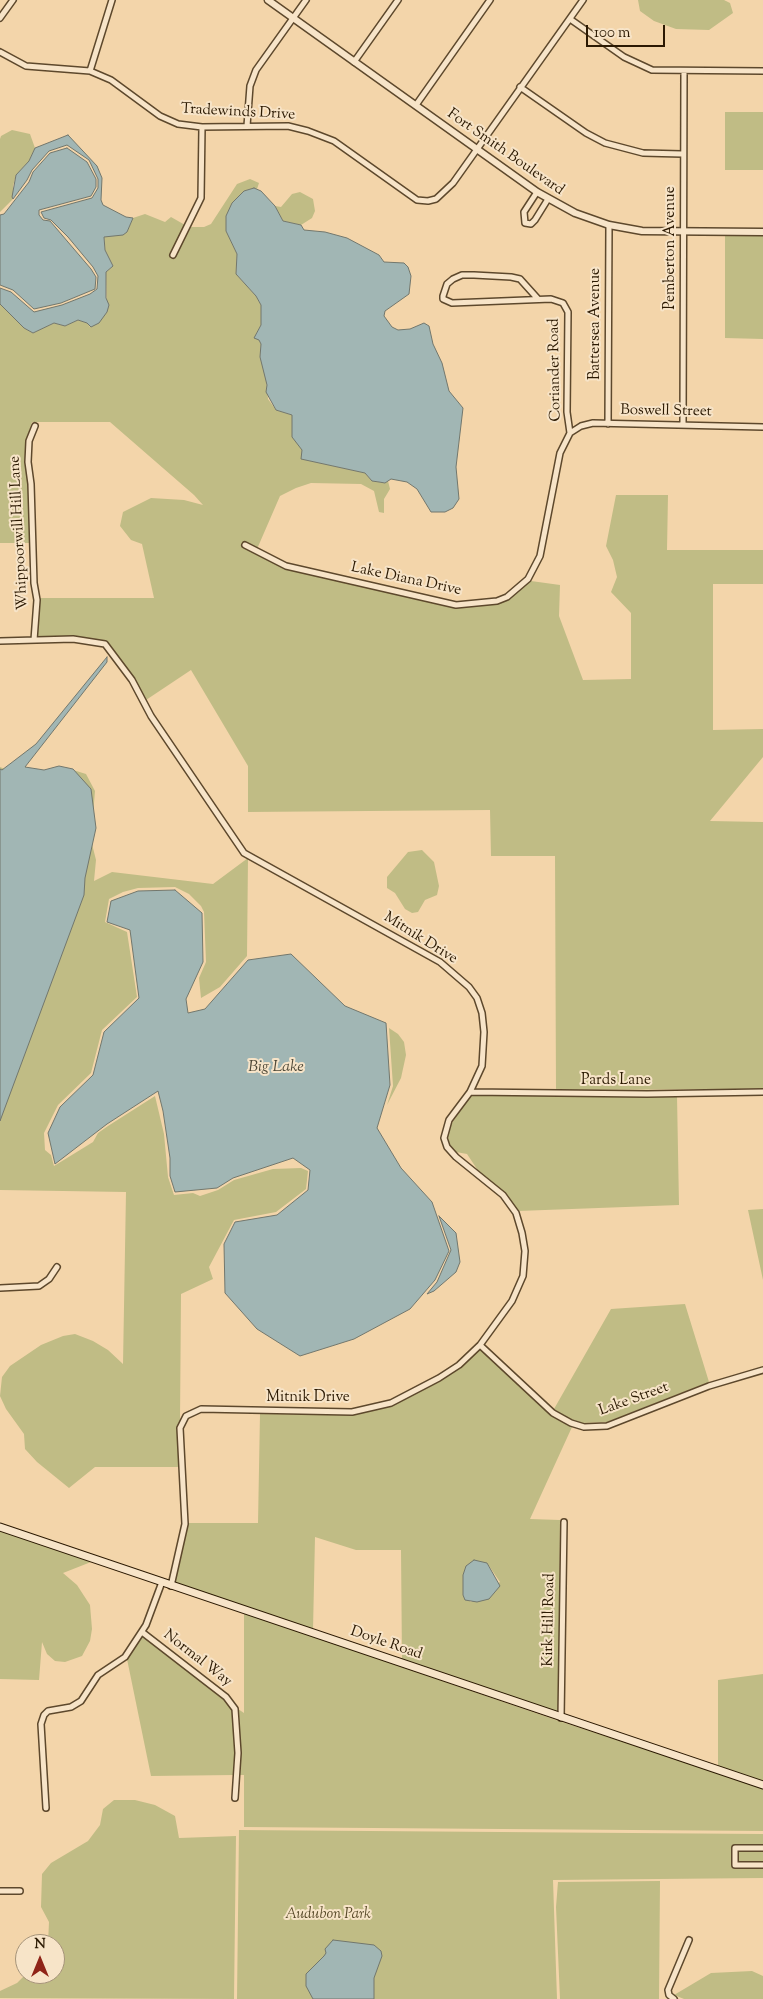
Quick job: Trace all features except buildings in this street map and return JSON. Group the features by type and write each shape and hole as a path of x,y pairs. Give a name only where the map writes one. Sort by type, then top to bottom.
{"main road":[{"name":"Doyle Road","path":"0,1527 763,1785"}],"street":[{"path":"0,18 13,0"},
{"path":"90,70 112,0"},
{"name":"Fort Smith Boulevard","path":"268,0 537,192 574,213 609,225 642,231 763,232"},
{"path":"247,126 250,86 256,70 306,0"},
{"path":"354,62 398,0"},
{"path":"416,105 490,0"},
{"name":"Tradewinds Drive","path":"0,52 26,66 90,70 111,80 160,116 178,124 202,127 288,126 308,130 334,141 417,200 428,201 441,195 453,183 583,0"},
{"path":"570,18 638,65 652,70 684,72 763,71"},
{"name":"Pemberton Avenue","path":"683,425 684,232 682,154 684,72"},
{"path":"520,87 586,133 605,143 643,153 682,154"},
{"path":"174,255 200,201 202,127"},
{"path":"537,192 524,212 524,223 530,224 535,220 548,199"},
{"name":"Battersea Avenue","path":"608,424 609,225"},
{"name":"Coriander Road","path":"538,299 520,279 474,275 462,275 453,278 447,284 443,296 443,300 452,303 513,302 538,299 560,301 568,312 567,412 570,433"},
{"name":"Boswell Street","path":"570,433 581,426 593,423 763,427"},
{"name":"Whippoorwill Hill Lane","path":"34,640 37,600 34,583 31,484 28,462 29,441 35,426"},
{"name":"Lake Diana Drive","path":"245,545 286,566 456,605 497,601 507,597 528,579 540,556 560,453 570,433"},
{"name":"Mitnik Drive","path":"0,641 81,640 105,644 132,680 151,716 244,853 440,962 469,987 477,998 484,1032 482,1066 470,1092 449,1120 444,1138 447,1146 456,1157 502,1195 511,1206 518,1218 525,1251 523,1276 519,1289 480,1345 459,1365 440,1378 391,1403 370,1408 329,1413 201,1409 186,1416 180,1428 185,1524 171,1586"},
{"name":"Pards Lane","path":"470,1092 646,1094 763,1092"},
{"path":"0,1288 38,1286 49,1280 56,1267"},
{"name":"Lake Street","path":"480,1345 554,1413 571,1424 584,1427 607,1426 709,1386 763,1370"},
{"name":"Kirk Hill Road","path":"561,1718 564,1522"},
{"path":"46,1808 42,1724 44,1715 48,1711 71,1707 81,1701 98,1675 125,1657 142,1632 162,1582"},
{"name":"Normal Way","path":"142,1632 226,1697 235,1709 238,1753 235,1798"},
{"path":"763,1848 735,1848 735,1864 763,1865"},
{"path":"0,1891 20,1891"},
{"path":"674,1999 669,1996 668,1990 690,1940"}],"green space":[{"path":"638,0 724,0 730,3 733,13 709,30 676,29 654,21 640,11"},
{"path":"725,112 763,112 763,170 725,170"},
{"path":"12,130 30,134 35,148 29,161 16,175 13,186 13,199 0,212 0,139 1,136"},
{"path":"250,179 259,183 257,189 244,191 232,203 226,231 237,254 236,274 256,296 261,305 261,325 256,334 261,344 260,357 266,376 268,399 276,410 292,415 293,433 302,450 302,459 365,473 372,481 385,483 388,481 390,489 384,499 384,513 379,512 374,491 361,484 311,483 296,488 280,496 257,549 244,541 242,546 286,569 455,608 497,604 508,600 531,581 560,585 559,616 583,680 631,679 631,613 611,592 617,577 613,560 606,546 616,495 668,495 667,550 763,550 763,584 713,584 713,730 763,729 763,757 710,821 763,822 763,1089 556,1090 555,856 491,856 490,810 248,812 248,766 191,670 146,700 134,678 107,642 81,637 37,637 40,598 154,598 142,544 131,540 120,526 123,512 151,498 184,500 203,505 110,422 32,422 26,441 25,462 28,484 30,543 0,543 0,304 24,328 33,333 54,323 65,326 78,320 87,323 90,327 107,312 106,272 113,266 105,250 104,237 127,232 133,218 145,214 165,222 171,217 185,225 170,256 174,259 191,227 204,227 211,224 237,184"},
{"path":"300,192 313,199 315,211 312,218 301,225 283,221 275,206 281,207 292,194"},
{"path":"725,235 763,235 763,339 725,338"},
{"path":"36,744 20,771 70,769 86,774 95,791 91,840 96,860 94,881 112,872 213,884 248,858 247,956 220,987 201,998 199,978 206,962 204,912 201,906 189,894 175,887 138,888 123,892 109,899 105,922 127,932 137,997 102,1030 91,1073 58,1105 44,1133 45,1150 51,1155 54,1166 93,1142 98,1133 155,1096 164,1134 168,1177 174,1195 193,1193 200,1196 218,1190 234,1180 273,1169 301,1168 308,1171 306,1189 276,1212 234,1220 209,1267 213,1279 181,1294 180,1421 177,1428 179,1467 95,1467 69,1488 37,1462 25,1449 24,1434 6,1409 0,1396 2,1377 10,1366 41,1345 63,1336 75,1334 93,1341 108,1350 123,1364 126,1192 0,1190 0,767 5,769"},
{"path":"422,850 434,862 439,886 437,895 425,900 418,912 412,913 405,909 395,893 387,888 387,877 408,852"},
{"path":"389,1028 398,1034 404,1042 406,1055 401,1078 387,1105 393,1086"},
{"path":"470,1096 677,1096 679,1205 518,1211 504,1193 479,1172 467,1154 456,1152 450,1145 447,1134"},
{"path":"763,1209 763,1280 748,1210"},
{"path":"685,1304 709,1382 607,1422 582,1423 562,1416 554,1409 611,1309"},
{"path":"480,1349 552,1415 572,1427 530,1519 560,1520 559,1714 402,1661 401,1550 356,1550 315,1537 313,1630 175,1583 188,1523 258,1523 260,1414 352,1415 392,1406 441,1381 461,1367","holes":["487,1563 500,1582 471,1602 463,1595 463,1575"]},
{"path":"0,1531 91,1562 63,1573 77,1585 90,1605 92,1629 90,1641 82,1656 65,1662 55,1661 47,1654 42,1642 39,1680 0,1679"},
{"path":"244,1613 559,1721 763,1788 763,1831 244,1827 244,1775 239,1775 240,1731 238,1709 244,1713"},
{"path":"143,1636 224,1700 233,1711 235,1731 234,1775 151,1776 127,1659"},
{"path":"763,1674 763,1782 718,1767 718,1680"},
{"path":"114,1800 135,1800 155,1805 175,1816 179,1838 236,1836 234,1999 0,1998 0,1991 15,1984 65,1984 65,1934 48,1934 49,1922 41,1907 42,1874 51,1863 88,1841 100,1825 103,1809"},
{"name":"Audubon Park","path":"239,1830 763,1834 763,1878 553,1880 557,1999 237,1999"},
{"path":"660,1881 659,1999 560,1999 556,1907 558,1882"},
{"path":"752,1971 763,1976 763,1999 684,1999 674,1995 711,1973"}],"water":[{"path":"68,135 97,166 102,178 101,200 103,205 126,217 133,218 127,232 123,235 104,237 105,250 113,266 106,272 106,298 109,305 107,312 99,323 91,327 87,323 78,320 65,326 54,323 33,333 24,328 0,304 0,288 11,292 34,312 62,305 90,294 97,289 98,276 93,267 68,237 51,220 44,218 41,212 92,198 98,188 98,179 89,160 67,145 49,151 32,170 13,199 12,197 16,175 29,161 35,148"},
{"path":"67,148 87,162 96,179 96,187 91,196 39,210 39,215 43,220 50,221 91,269 96,277 95,289 61,303 34,309 13,290 0,285 0,215 4,214 29,182 33,172 50,153"},
{"path":"254,188 261,191 275,206 283,221 301,225 304,230 325,232 347,238 379,255 384,262 404,263 408,267 411,276 409,294 385,311 384,316 392,327 398,330 410,329 424,323 429,326 433,344 442,363 449,391 463,408 456,467 459,499 453,508 445,512 431,512 417,489 407,482 391,479 385,483 372,481 365,473 301,459 302,450 292,437 292,415 276,410 266,392 267,385 260,357 261,344 259,340 254,338 261,325 261,305 256,296 236,274 237,254 226,231 226,216 232,203 244,191"},
{"path":"107,657 107,662 25,767 44,770 59,766 73,769 91,789 96,828 85,878 84,895 0,1121 0,769 2,770 36,744"},
{"name":"Big Lake","path":"175,890 202,913 203,962 186,999 188,1013 205,1009 248,960 291,954 345,1006 386,1023 390,1085 377,1128 401,1168 432,1202 449,1251 435,1280 410,1309 354,1339 300,1356 257,1329 225,1293 224,1244 235,1222 277,1215 308,1190 310,1170 293,1158 233,1178 217,1188 175,1192 170,1176 170,1158 158,1091 107,1124 55,1164 48,1133 60,1107 93,1075 104,1032 139,998 130,930 107,922 111,901 138,891"},
{"path":"439,1216 456,1233 460,1262 456,1272 434,1291 427,1294 437,1282 451,1250"},
{"path":"474,1560 487,1563 500,1586 489,1599 477,1602 465,1600 463,1595 463,1575 466,1566"},
{"path":"333,1940 374,1945 381,1951 382,1956 374,1978 374,1999 313,1999 306,1986 306,1974 324,1956 326,1953 325,1949"}]}
